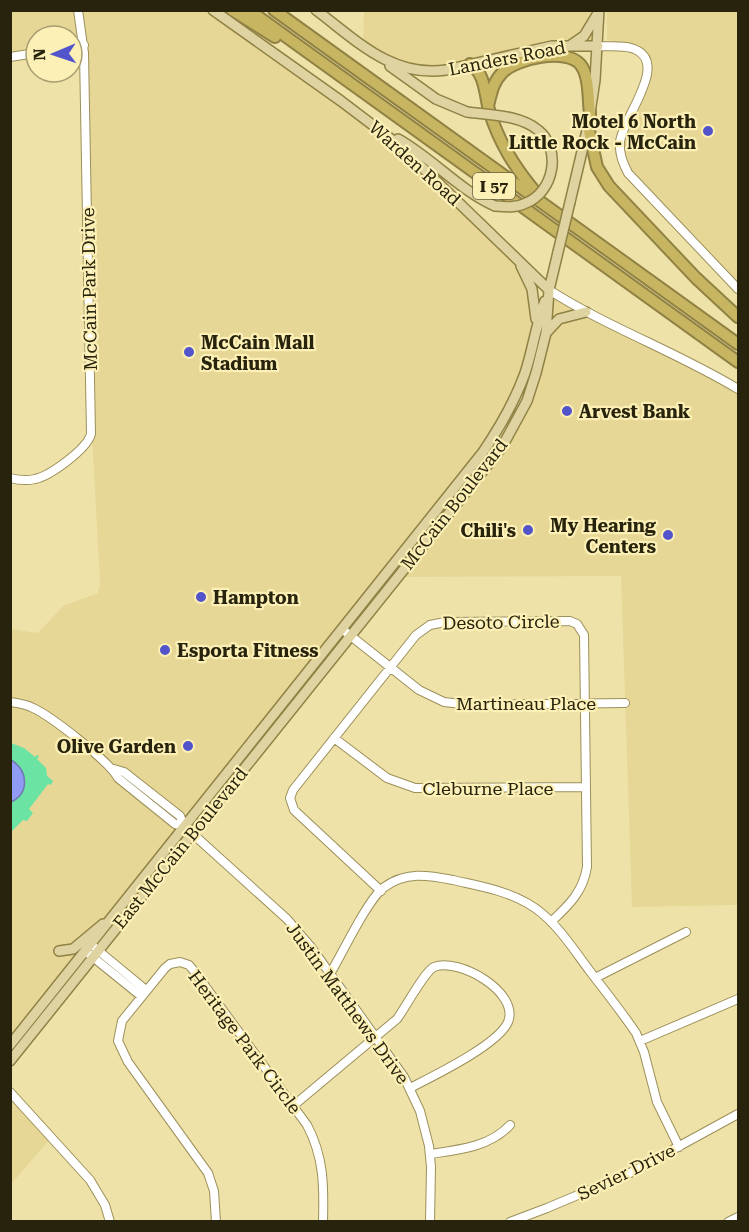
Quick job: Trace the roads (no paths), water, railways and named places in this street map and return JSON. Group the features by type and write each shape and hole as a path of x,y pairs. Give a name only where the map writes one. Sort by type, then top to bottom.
{"highway":[{"path":"232,10 335,71"},
{"name":"I 57","path":"249,10 738,362"},
{"name":"I 57","path":"274,10 738,344"},
{"path":"488,106 492,88 506,69 535,59 564,56 576,61 585,74 590,114"},
{"path":"470,64 480,73 496,131 507,155 545,204"},
{"path":"588,126 597,167 609,186 696,278 738,317"}],"main road":[{"name":"Warden Road","path":"213,10 377,127 416,159 549,290"},
{"name":"Landers Road","path":"316,10 378,57 399,66 423,71 446,70 541,48 570,45 598,46"},
{"path":"570,45 584,36 599,11"},
{"name":"McCain Boulevard","path":"342,629 492,438 508,411 525,372 536,327 549,290 588,126 598,46 599,11"},
{"path":"377,127 409,145 483,201 495,206 514,207 527,203 543,190 552,171 553,161 546,137 529,124 467,112 436,99 378,57"},
{"path":"518,259 532,289 536,307 536,327"},
{"name":"McCain Boulevard","path":"350,636 502,447 527,402 536,374 546,333 549,290"},
{"path":"546,333 566,316 586,312"},
{"name":"East McCain Boulevard","path":"10,1061 92,951 342,629"},
{"name":"East McCain Boulevard","path":"10,1045 92,951 114,915 350,636"},
{"path":"59,951 73,949 114,915"}],"street":[{"name":"McCain Park Drive","path":"10,478 35,479 50,473 85,446 91,434 84,45"},
{"name":"Landers Road","path":"598,46 631,48 641,54 648,65 646,80 621,136 621,157 628,173 738,290"},
{"name":"Warden Road","path":"549,290 586,312 696,364 738,388"},
{"name":"Desoto Circle","path":"381,891 294,810 291,803 293,790 416,635 435,623 570,621 577,624 584,634 586,874 579,894 551,922"},
{"name":"Martineau Place","path":"342,629 418,690 454,704 626,703"},
{"name":"Justin Matthews Drive","path":"10,702 35,708 49,717 114,769 118,778 175,824 188,830 287,919 376,1037 410,1089 420,1111 430,1154 430,1221"},
{"name":"Cleburne Place","path":"334,738 387,778 415,788 586,788"},
{"path":"330,974 381,891 392,882 403,877 417,875 505,892 529,904 551,922 640,1041 657,1102 679,1147"},
{"path":"595,978 686,932"},
{"path":"92,951 144,993"},
{"name":"Heritage Park Circle","path":"216,1221 214,1191 208,1173 128,1062 119,1046 118,1036 122,1021 165,968 170,964 180,962 189,965 312,1135 321,1161 324,1187 323,1221"},
{"path":"293,1106 397,1019 425,975 434,968 450,966 480,977 491,984 506,1001 509,1014 507,1023 494,1037 472,1054 410,1089"},
{"path":"640,1041 738,999"},
{"path":"10,1092 90,1180 105,1205 110,1221"},
{"name":"Sevier Drive","path":"510,1221 596,1188 679,1147 738,1114"},
{"path":"430,1154 468,1148 488,1142 510,1125"},
{"path":"728,1221 738,1217"}],"water":[{"path":"11,760 21,770 25,781 21,793 11,802"}],"place":[{"name":"Motel 6 North Little Rock - McCain","path":"708,131"},
{"name":"McCain Mall Stadium","path":"189,352"},
{"name":"Arvest Bank","path":"567,411"},
{"name":"Chili's","path":"528,530"},
{"name":"My Hearing Centers","path":"668,535"},
{"name":"Hampton","path":"201,597"},
{"name":"Esporta Fitness","path":"165,650"},
{"name":"Olive Garden","path":"188,746"}]}
